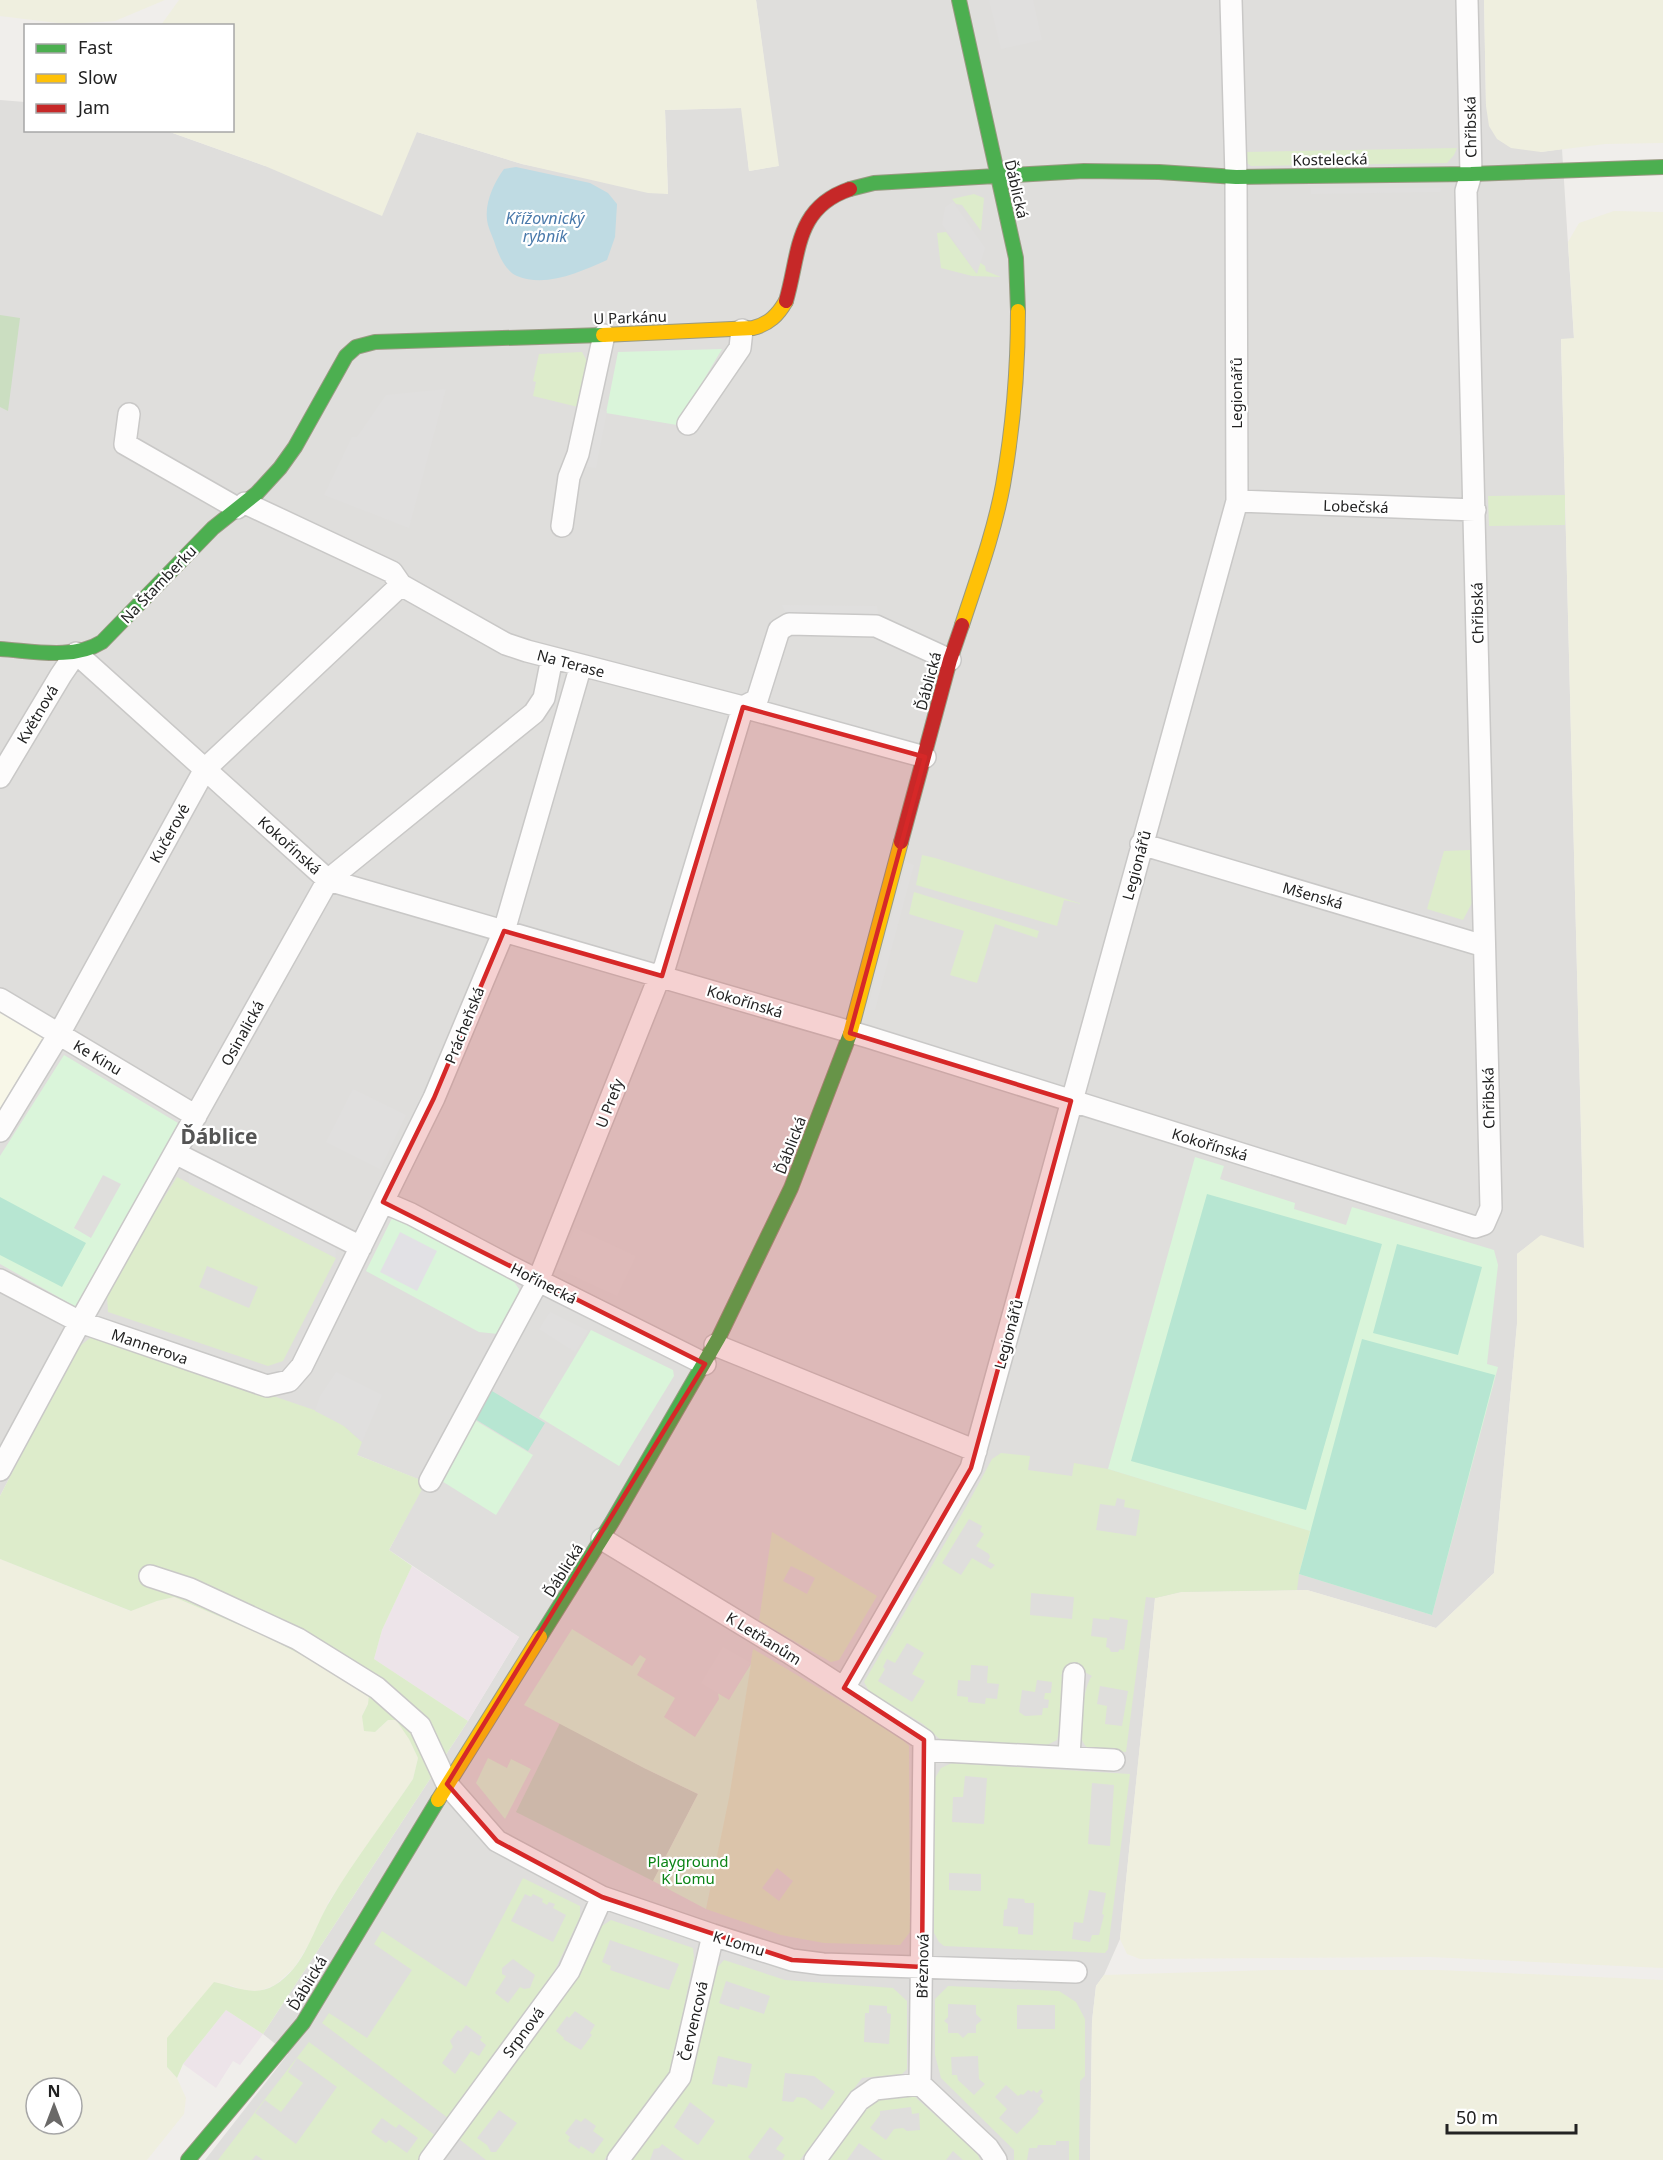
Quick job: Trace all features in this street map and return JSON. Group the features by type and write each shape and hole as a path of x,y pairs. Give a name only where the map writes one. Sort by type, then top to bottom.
{"main road":[{"name":"Ďáblická","path":"188,2160 303,2023 447,1784 602,1539 705,1364 791,1188 850,1033 950,660 987,550 1003,485 1014,408 1018,314 1016,258 959,0"},
{"name":"Kostelecká","path":"997,175 1084,171 1166,172 1236,177 1471,174 1663,168"},
{"name":"U Parkánu","path":"246,501 288,457 343,360 348,352 357,346 375,342 742,330 766,324 780,311 789,292 800,234 807,219 824,201 845,189 874,183 997,175"},
{"name":"Na Štamberku","path":"76,653 102,642 213,528 246,501"},
{"path":"0,650 76,653"}],"street":[{"name":"Legionářů","path":"844,1688 971,1468 1237,501 1236,177 1232,0"},
{"name":"Chřibská","path":"1467,0 1471,174 1466,191 1491,1209 1484,1224"},
{"path":"688,424 740,348 742,330"},
{"path":"562,526 569,477 578,454 604,335"},
{"path":"129,414 125,444 246,501"},
{"name":"Na Terase","path":"246,501 392,572 401,585 506,644 925,757"},
{"name":"Lobečská","path":"1237,501 1475,510"},
{"name":"Kučerové","path":"0,1131 59,1034 205,769 401,585"},
{"path":"743,707 757,700 779,630 789,624 876,626 950,660"},
{"name":"Kokořínská","path":"76,653 328,880 660,975 1475,1227 1484,1224"},
{"name":"Květnová","path":"0,777 76,653"},
{"name":"Osinalická","path":"0,1470 80,1322 328,880 534,713 544,698 552,658"},
{"name":"Prácheňská","path":"302,1366 434,1098 504,931 580,665"},
{"name":"U Prefy","path":"430,1481 538,1281 665,966 743,707"},
{"name":"Mšenská","path":"1141,844 1484,946"},
{"name":"Ke Kinu","path":"0,999 196,1116"},
{"path":"175,1153 361,1247"},
{"name":"Hořínecká","path":"383,1202 411,1214 538,1281 705,1364"},
{"name":"Mannerova","path":"0,1280 80,1322 267,1386 289,1380 302,1366"},
{"path":"714,1346 976,1451"},
{"name":"K Letňanům","path":"602,1539 844,1688 924,1745"},
{"name":"K Lomu","path":"150,1575 190,1589 298,1639 377,1688 420,1726 447,1784 497,1841 602,1897 792,1959 823,1964 1076,1972"},
{"path":"1069,1756 1074,1674"},
{"path":"924,1745 1114,1760"},
{"name":"Březnová","path":"920,2084 924,1745"},
{"name":"Srpnová","path":"430,2160 569,1971 602,1897"},
{"name":"Červencová","path":"618,2160 680,2077 713,1935"},
{"path":"815,2160 859,2100 875,2089 920,2084 988,2148 996,2160"}],"highlighted area":[{"path":"743,707 925,757 850,1033 1071,1101 971,1468 844,1688 924,1740 922,1967 792,1960 602,1897 497,1841 447,1784 705,1364 383,1202 434,1098 504,931 662,976"}],"shaded area":[{"path":"756,0 1484,0 1486,106 1541,152 1562,149 1574,339 1561,339 1584,1249 1541,1236 1517,1254 1517,1324 1494,1573 1436,1628 1307,1590 1181,1592 1155,1599 1120,1939 1104,1975 1096,1986 1092,2021 1090,2160 205,2160 288,2054 263,2034 468,1721 519,1637 389,1550 425,1482 357,1455 43,1413 0,1496 0,100 24,102 24,132 170,132 265,166 417,132 522,164 668,194 665,110 742,108 749,171 778,166"},
{"path":"989,0 1033,0 1042,40 1001,49"},
{"path":"1311,188 1442,188 1440,192 1311,194"},
{"path":"953,202 985,248 977,274 942,224 945,207"},
{"path":"446,389 409,528 324,495 352,437 357,437 386,395"},
{"path":"594,408 607,411 596,468 582,466"},
{"path":"782,605 877,606 879,618 788,617"},
{"path":"1159,839 1449,921 1451,929"},
{"path":"906,862 914,865 875,1010 867,1010"},
{"path":"0,1004 43,1037 0,1108"},
{"path":"353,1089 406,1115 380,1169 326,1142"},
{"path":"1248,1162 1466,1230 1471,1240 1250,1170"},
{"path":"188,1168 335,1242 336,1258 189,1184"},
{"path":"575,1228 636,1256 617,1296 556,1268"},
{"path":"400,1232 437,1251 417,1291 380,1272"},
{"path":"550,1312 588,1331 575,1352 539,1329"},
{"path":"336,1372 382,1395 362,1442 344,1426 315,1411 320,1396"},
{"path":"412,1566 519,1637 468,1721 374,1659 382,1630"},
{"path":"723,1647 751,1663 729,1700 701,1683"},
{"path":"226,2010 263,2034 240,2065 233,2061 216,2088 183,2064"}],"green space":[{"path":"0,0 165,0 115,21 66,24 0,16"},
{"path":"179,0 756,0 779,166 749,171 741,108 665,110 668,194 648,193 522,164 417,132 382,216 265,166 170,132 234,132 234,24 162,24"},
{"path":"1484,0 1663,0 1663,143 1605,144 1541,152 1511,148 1497,139 1489,126 1486,106"},
{"path":"1457,148 1447,163 1251,166 1244,161 1243,152"},
{"path":"974,194 984,198 981,231 962,205 956,204 952,199"},
{"path":"1614,211 1663,212 1663,1968 1430,1957 1140,1959 1127,1954 1120,1939 1155,1598 1181,1592 1307,1590 1436,1628 1494,1573 1517,1324 1517,1254 1541,1235 1584,1248 1561,339 1574,338 1568,242 1579,223"},
{"path":"946,232 976,273 979,262 985,266 986,271 1001,277 972,276 941,268 937,233"},
{"path":"0,315 20,318 8,411 0,407"},
{"path":"722,349 677,425 606,413 618,352"},
{"path":"582,352 588,363 578,407 533,396 536,382 533,381 539,354"},
{"path":"1565,495 1565,525 1489,526 1488,496"},
{"path":"1470,850 1472,903 1463,920 1427,909 1444,851"},
{"path":"922,855 1082,904 1064,900 1057,926 916,885"},
{"path":"914,892 1039,931 1037,938 995,924 977,983 950,975 964,931 909,914"},
{"path":"64,1055 178,1123 78,1308 0,1264 0,1156","holes":["103,1175 121,1184 91,1238 74,1228"]},
{"path":"1195,1157 1224,1166 1220,1179 1295,1203 1294,1209 1346,1225 1352,1207 1494,1250 1498,1265 1487,1364 1498,1367 1432,1615 1299,1574 1310,1531 1108,1469"},
{"path":"177,1177 336,1258 283,1361 268,1366 108,1312 107,1296","holes":["207,1266 258,1287 249,1308 199,1287"]},
{"path":"1207,1194 1382,1244 1306,1510 1131,1461"},
{"path":"0,1197 86,1243 62,1287 0,1255"},
{"path":"397,1217 512,1279 519,1289 518,1296 498,1334 479,1332 366,1271 392,1218"},
{"path":"1397,1244 1482,1267 1458,1355 1373,1333"},
{"path":"591,1330 673,1370 674,1376 619,1466 539,1417"},
{"path":"96,1336 320,1412 344,1426 362,1442 357,1455 426,1482 389,1550 412,1566 382,1630 374,1659 468,1721 263,2034 226,2010 183,2064 177,2078 167,2067 167,2038 214,1982 244,1990 260,1991 275,1985 294,1968 340,1885 413,1779 418,1758 396,1720 388,1720 375,1732 364,1731 362,1716 368,1704 369,1694 328,1669 265,1636 174,1597 131,1611 0,1559 0,1496 76,1349"},
{"path":"1362,1339 1495,1375 1432,1615 1299,1574"},
{"path":"492,1391 545,1423 528,1451 475,1419"},
{"path":"473,1419 533,1455 496,1515 437,1478"},
{"path":"1001,1453 1030,1456 1028,1470 1072,1476 1074,1463 1108,1469 1311,1531 1297,1590 1181,1592 1155,1598 1146,1597 1126,1752 1089,1749 1083,1743 1082,1708 1086,1689 1092,1676 1077,1668 1061,1675 1064,1697 1057,1740 1045,1746 943,1742 923,1724 869,1691 864,1682 992,1459","holes":["1117,1498 1125,1500 1124,1507 1140,1510 1136,1536 1096,1530 1100,1504 1115,1506","969,1519 982,1526 980,1531 984,1534 976,1546 989,1554 988,1561 995,1565 991,1569 972,1558 961,1575 942,1563","1031,1593 1074,1597 1072,1619 1030,1615","1110,1617 1128,1620 1124,1650 1111,1652 1106,1647 1107,1638 1091,1636 1093,1618 1109,1620","907,1643 924,1653 912,1674 925,1681 912,1702 878,1681 885,1669 883,1667 887,1659 895,1663","971,1665 988,1666 987,1683 999,1684 997,1699 986,1698 985,1704 968,1702 968,1697 957,1696 958,1680 970,1681","1037,1680 1052,1682 1051,1693 1045,1693 1044,1699 1049,1700 1048,1708 1043,1708 1042,1715 1025,1716 1019,1712 1022,1690 1035,1692","1100,1686 1128,1691 1122,1726 1105,1724 1107,1706 1097,1704"]},
{"path":"772,1532 877,1596 839,1660 831,1662 759,1621","holes":["791,1566 815,1578 807,1594 783,1581"]},
{"path":"0,1559 130,1611 174,1597 265,1636 328,1669 369,1694 368,1704 362,1716 375,1732 388,1720 397,1720 418,1758 413,1779 329,1901 311,1941 294,1968 275,1985 257,1992 245,1991 230,1985 167,2067 177,2078 186,2098 184,2114 147,2160 0,2160"},
{"name":"Playground K Lomu","path":"572,1629 632,1666 640,1655 646,1659 637,1675 675,1698 664,1717 695,1737 719,1699 718,1693 729,1699 751,1664 729,1798 706,1909 653,1881 698,1794 524,1705"},
{"path":"753,1649 899,1736 909,1746 910,1932 900,1945 824,1943 781,1935 706,1909 731,1782","holes":["777,1868 793,1881 779,1901 762,1888"]},
{"path":"560,1723 698,1794 653,1881 516,1812"},
{"path":"488,1758 507,1768 511,1759 531,1769 505,1819 476,1783"},
{"path":"952,1763 1130,1774 1108,1949 1105,1953 944,1946 939,1942 934,1933 934,1780 941,1768","holes":["965,1776 987,1778 984,1824 952,1822 953,1797 963,1797","1092,1783 1114,1785 1110,1846 1088,1844","949,1873 981,1874 981,1891 949,1890","1089,1890 1106,1893 1099,1935 1092,1935 1090,1942 1072,1939 1074,1922 1083,1923","1008,1898 1024,1899 1025,1903 1034,1903 1033,1935 1018,1934 1018,1927 1003,1926 1004,1910 1007,1909"]},
{"path":"523,1878 580,1906 580,1917 555,1970 448,2118 322,2023 329,2013 367,2038 412,1970 374,1944 382,1931 466,1987","holes":["525,1894 531,1897 533,1894 543,1899 542,1902 547,1905 549,1902 555,1904 553,1908 566,1915 553,1942 511,1921","513,1959 535,1975 530,1988 520,1987 508,2003 495,1993 506,1976 502,1974 502,1968","466,2025 482,2037 480,2040 486,2045 479,2056 471,2051 455,2074 442,2063 453,2047 450,2041 458,2030 461,2032"]},
{"path":"611,1920 693,1948 694,1958 671,2071 604,2160 486,2160 459,2139 563,1999 602,1926","holes":["610,1940 679,1964 669,1990 610,1970 611,1966 602,1962","575,2011 595,2025 590,2033 592,2035 581,2050 563,2039 556,2031 567,2016 569,2018","499,2110 517,2123 496,2152 491,2152 487,2145 477,2138","585,2118 596,2126 593,2131 604,2139 593,2154 581,2146 579,2149 568,2141 570,2137 565,2133 576,2119 581,2122"]},
{"path":"724,1960 785,1980 893,1988 907,2001 907,2069 902,2074 862,2078 800,2160 782,2160 785,2155 776,2149 784,2138 770,2127 748,2157 751,2160 684,2160 662,2144 659,2148 654,2149 650,2160 630,2160 690,2080 715,1970","holes":["726,1981 770,1996 764,2014 740,2006 739,2010 719,2003","869,2005 887,2006 887,2013 891,2014 889,2044 864,2042 865,2013 869,2013","718,2056 752,2064 747,2088 728,2084 727,2087 712,2084","785,2073 814,2076 835,2092 822,2110 805,2098 797,2097 793,2102 782,2101","690,2102 715,2121 698,2145 674,2127"]},
{"path":"1270,1970 1439,1970 1663,1980 1663,2160 1090,2160 1092,2021 1096,1986 1104,1975"},
{"path":"948,1986 1059,1991 1076,2002 1085,2019 1085,2076 1080,2081 1079,2160 1069,2160 1069,2141 1056,2141 1056,2145 1038,2145 1037,2148 1029,2148 1027,2160 1014,2160 1014,2150 941,2078 935,2055 935,1999","holes":["948,2004 976,2005 976,2014 982,2020 976,2025 976,2033 968,2033 963,2038 958,2033 948,2033 948,2024 944,2021 948,2017","1017,2005 1055,2005 1055,2029 1017,2029","978,2056 979,2079 985,2084 974,2095 958,2080 957,2075 952,2075 951,2057","1006,2085 1018,2096 1028,2090 1037,2093 1041,2089 1043,2092 1040,2096 1044,2101 1037,2109 1039,2111 1017,2134 999,2118 1007,2109 995,2097"]},
{"path":"309,2042 436,2136 418,2160 263,2160 256,2155 252,2160 218,2160","holes":["297,2058 337,2087 296,2144 255,2113 265,2100 281,2112 303,2083 288,2072","382,2118 396,2128 399,2124 418,2138 407,2153 389,2140 386,2143 371,2132"]},
{"path":"913,2095 977,2153 980,2160 963,2160 953,2151 946,2160 883,2160 859,2143 847,2160 827,2160 870,2102 878,2098","holes":["911,2107 912,2114 919,2113 920,2130 894,2129 886,2140 870,2128 880,2115 880,2111"]}],"water":[{"name":"Křížovnický rybník","path":"516,167 590,183 608,193 617,204 615,237 607,260 574,274 540,280 517,276 507,268 488,225 487,210 493,188 504,169"}],"traffic: fast":[{"path":"959,0 1016,258 1018,311"},
{"path":"850,189 874,183 1084,171 1159,172 1236,177 1471,174 1663,167"},
{"path":"0,649 66,653 91,648 102,642 213,528 257,493 280,468 295,447 346,356 356,347 375,342 603,335"},
{"path":"540,1637 612,1522 719,1337 791,1188 850,1034"},
{"path":"188,2160 303,2023 438,1800"}],"traffic: slow":[{"path":"603,335 753,328 772,318 786,301"},
{"path":"962,625 990,538 1003,485 1014,398 1018,311"},
{"path":"850,1034 901,842"},
{"path":"438,1800 540,1637"}],"traffic: jam":[{"path":"786,301 802,234 809,220 818,208 832,197 850,189"},
{"path":"901,842 950,660 962,625"}],"district":[{"name":"Ďáblice","path":"219,1136"}]}
